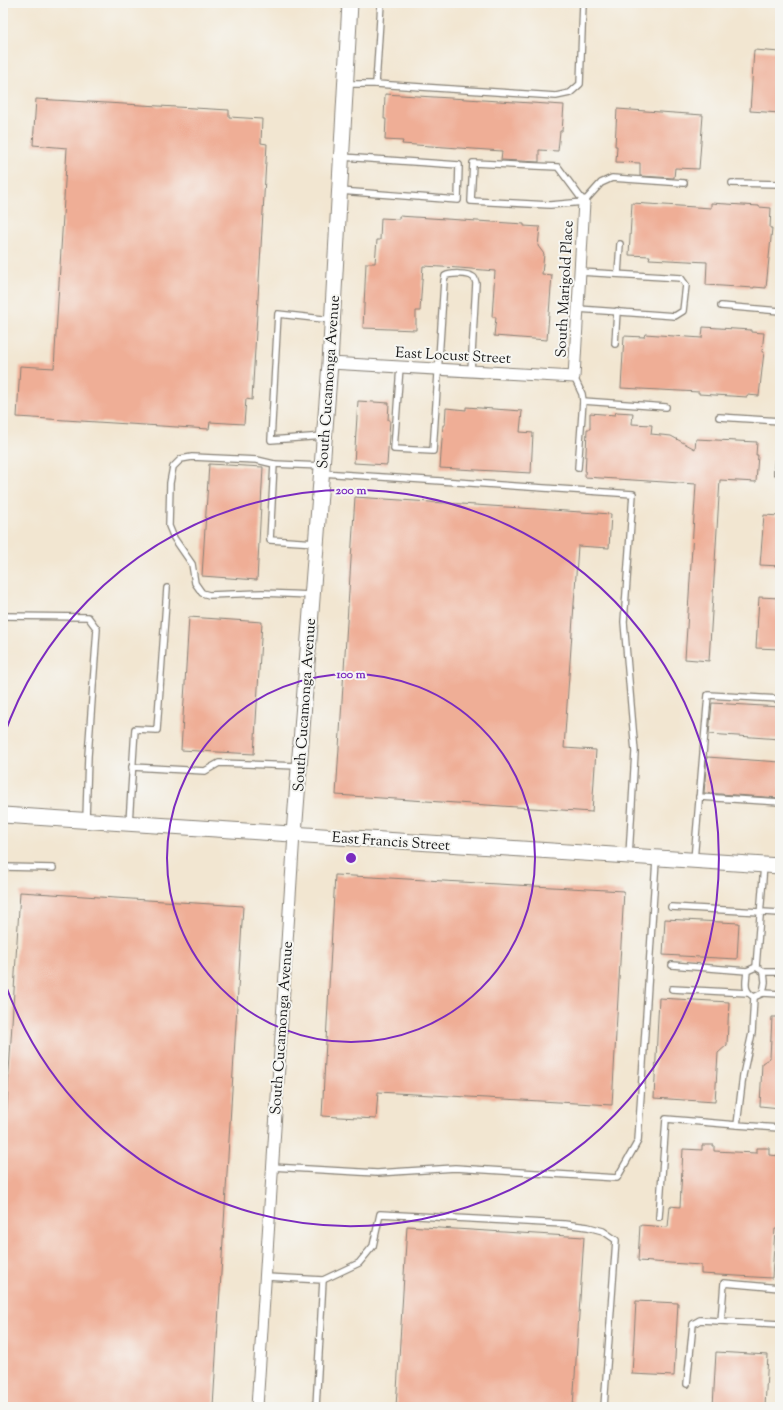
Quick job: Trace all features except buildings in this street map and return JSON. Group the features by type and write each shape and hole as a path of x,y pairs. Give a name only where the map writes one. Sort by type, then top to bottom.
{"street":[{"name":"South Cucamonga Avenue","path":"257,1407 294,834 330,363 350,3"},
{"name":"South Marigold Place","path":"574,377 584,202"},
{"name":"East Locust Street","path":"330,363 574,377"},
{"name":"East Francis Street","path":"3,815 780,866"}],"lane":[{"path":"376,84 381,3"},
{"path":"345,84 376,84 556,96 570,92 580,84 584,3"},
{"path":"339,190 458,200 459,164 341,156"},
{"path":"584,202 558,167 473,163 471,201 550,205 584,202 601,183 612,178 684,183"},
{"path":"732,183 780,184"},
{"path":"618,274 620,244"},
{"path":"578,309 675,316 684,311 686,285 681,278 580,272"},
{"path":"400,367 394,449 433,451 445,276 449,274 471,275 476,282 471,371"},
{"path":"721,306 780,311"},
{"path":"615,344 617,311"},
{"path":"324,436 271,440 278,314 332,320"},
{"path":"574,377 582,394 583,402 578,468"},
{"path":"583,402 666,407"},
{"path":"719,417 780,421"},
{"path":"777,472 780,432"},
{"path":"312,595 262,593 209,595 202,593 195,583 192,564 174,538 169,526 170,483 173,467 181,459 192,457 257,460 274,464 322,469 633,494 624,622 635,752 629,856"},
{"path":"274,464 270,540 316,543"},
{"path":"129,823 135,729 157,730 167,588"},
{"path":"3,616 88,617 97,629 88,756 86,820"},
{"path":"694,861 708,695 780,699"},
{"path":"132,767 205,771 219,763 299,766"},
{"path":"699,797 780,802"},
{"path":"272,1167 377,1173 455,1168 617,1178 638,1141 656,858"},
{"path":"756,967 764,865"},
{"path":"3,866 53,868"},
{"path":"671,907 780,913"},
{"path":"672,965 747,971 756,967"},
{"path":"756,967 764,972 780,972"},
{"path":"747,971 746,988 748,993 754,998"},
{"path":"764,972 766,982 764,993"},
{"path":"672,990 748,993"},
{"path":"754,998 764,993 780,994"},
{"path":"737,1125 743,1075 752,1033 754,998"},
{"path":"659,1217 666,1119 780,1128"},
{"path":"266,1278 323,1280 359,1263 373,1246 380,1214 564,1224 603,1230 616,1240 604,1407"},
{"path":"316,1407 323,1280"},
{"path":"722,1321 724,1283 780,1288"},
{"path":"687,1384 693,1324 700,1320 780,1324"}]}
